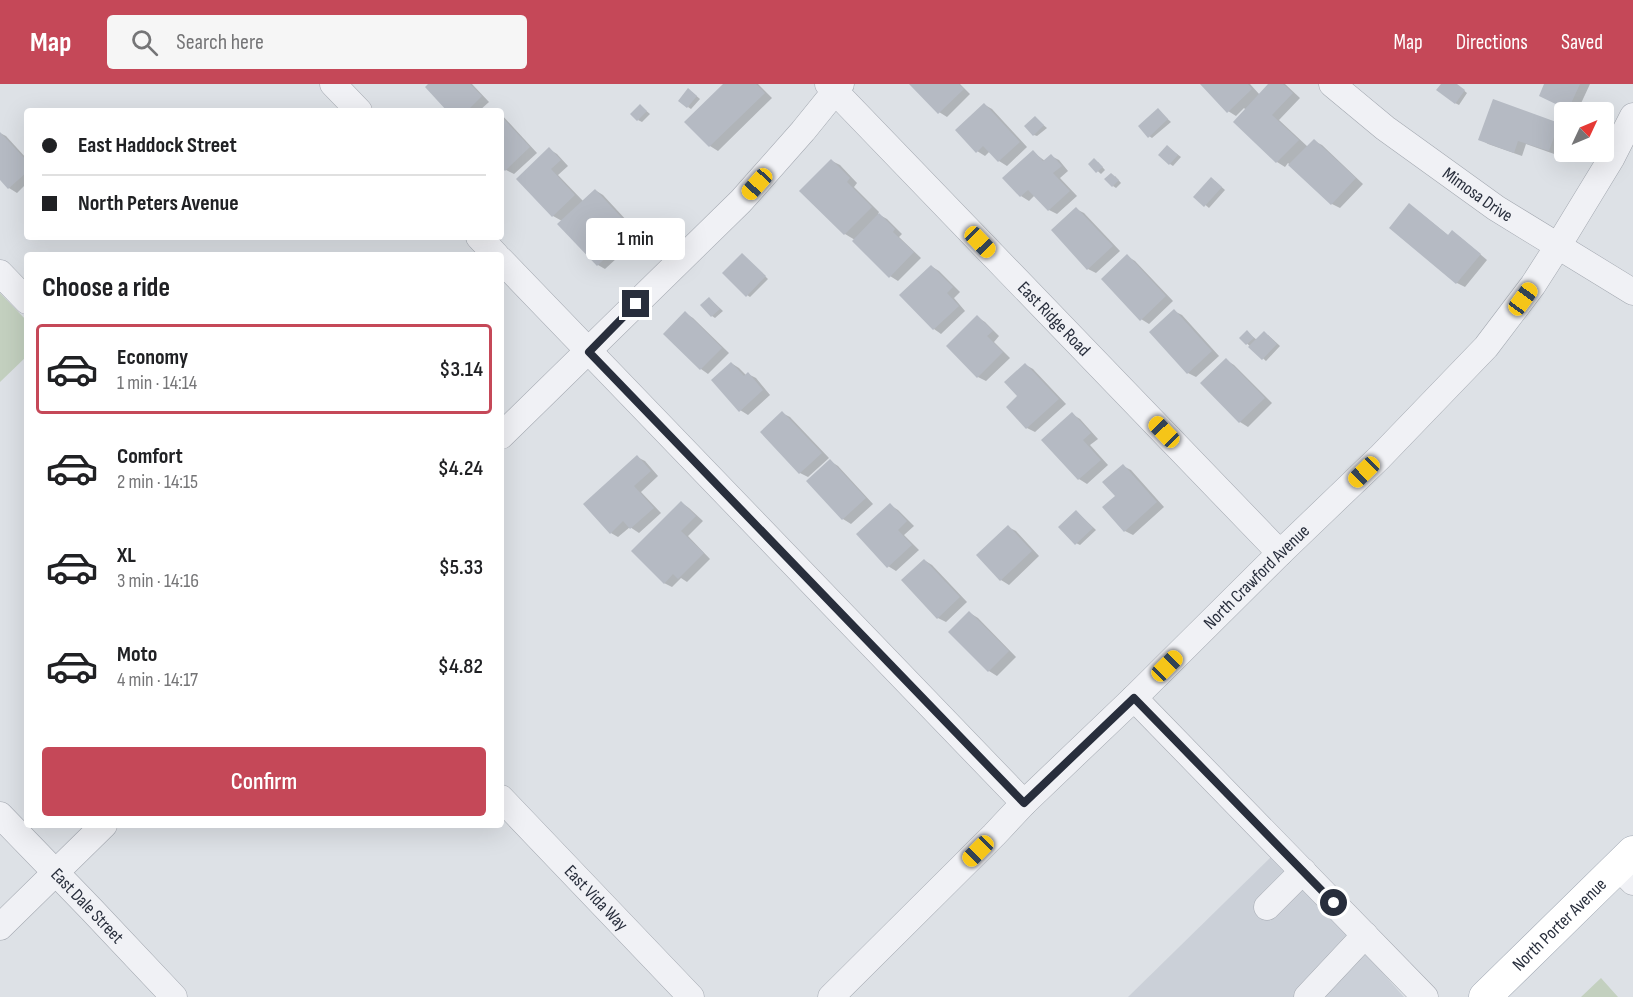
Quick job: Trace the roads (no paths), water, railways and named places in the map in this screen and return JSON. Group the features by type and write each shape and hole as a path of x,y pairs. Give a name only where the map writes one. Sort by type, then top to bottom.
{"main road":[{"name":"North Porter Avenue","path":"1485,997 1628,867"}],"street":[{"path":"333,84 356,108"},
{"name":"Mimosa Drive","path":"1332,84 1385,128 1496,208 1633,292"},
{"path":"504,433 741,201 803,131 835,86"},
{"name":"East Ridge Road","path":"835,86 1280,553"},
{"name":"North Crawford Avenue","path":"831,997 1024,803 1380,457 1486,347 1533,285 1558,246 1611,159 1633,116"},
{"path":"482,240 493,252"},
{"path":"504,263 1024,803"},
{"path":"0,273 24,298"},
{"path":"1134,698 1425,997"},
{"name":"East Vida Way","path":"504,801 691,997"},
{"name":"East Dale Street","path":"0,815 174,997"},
{"path":"0,927 101,828"},
{"path":"1267,907 1303,872"},
{"path":"1313,991 1365,935"}]}
